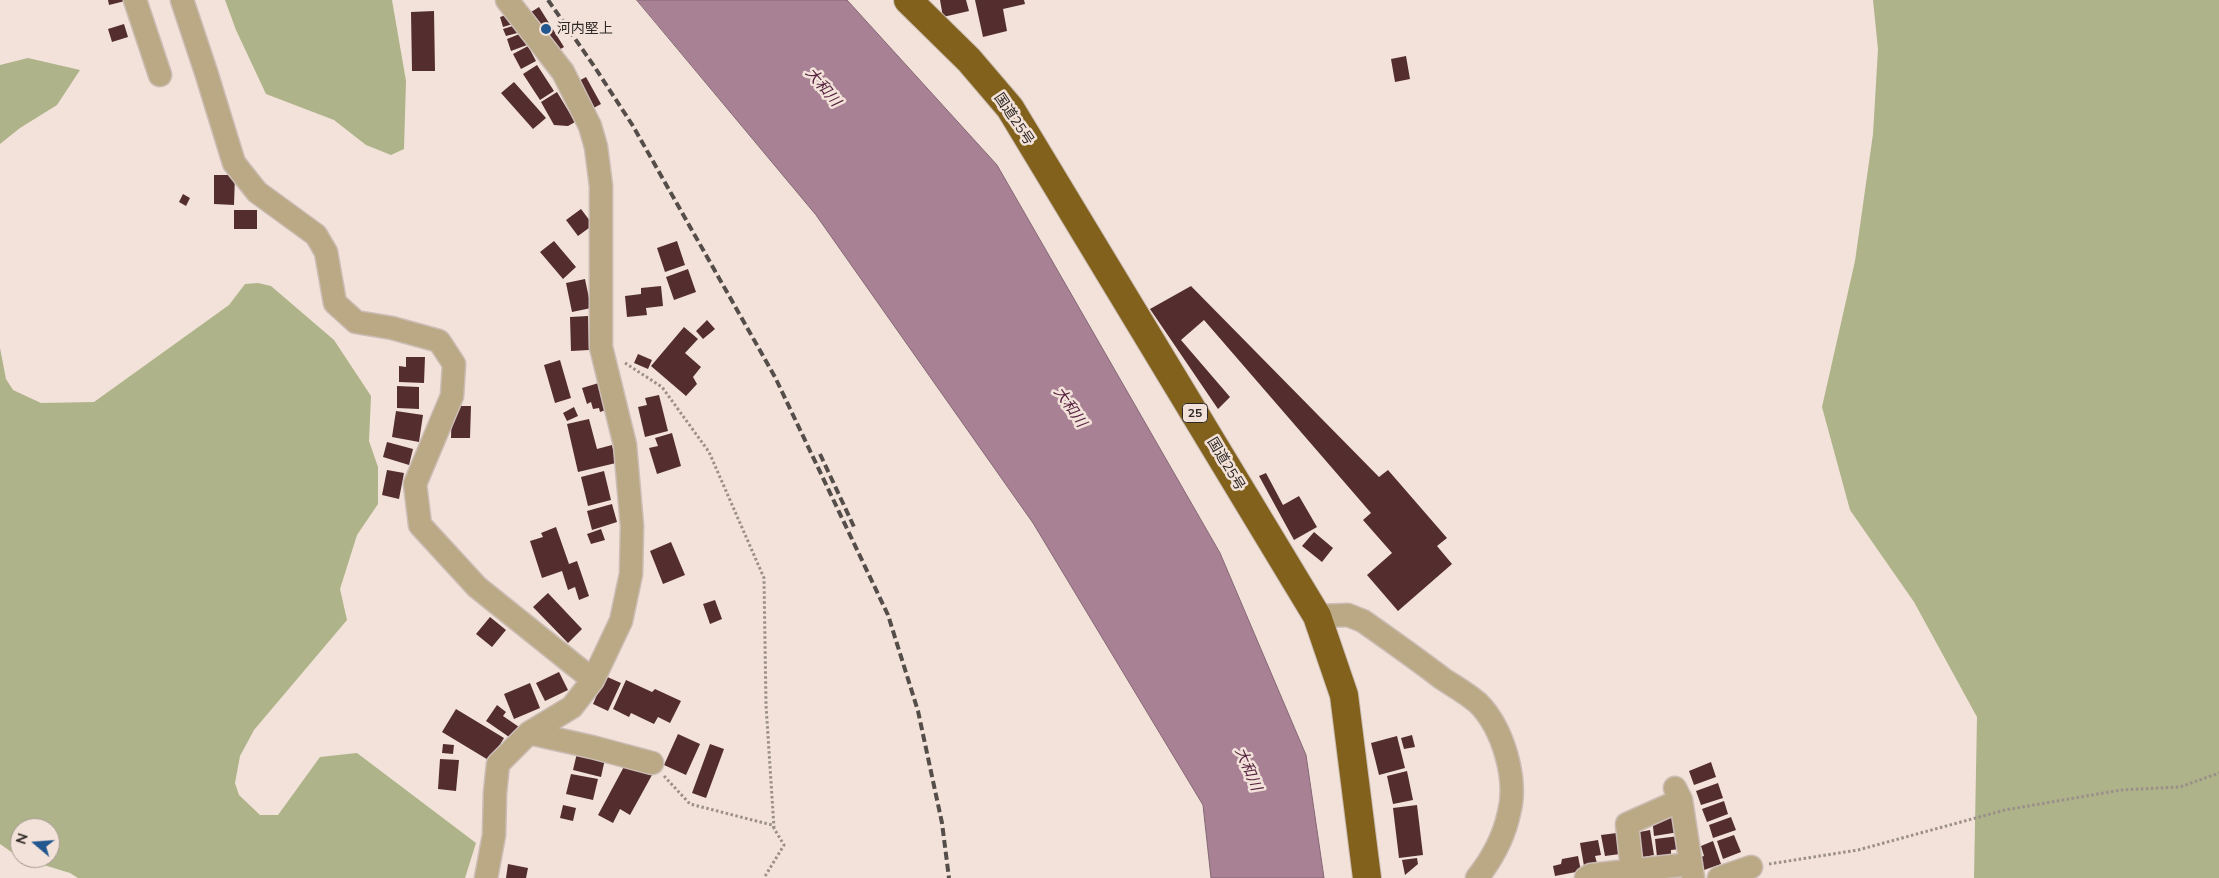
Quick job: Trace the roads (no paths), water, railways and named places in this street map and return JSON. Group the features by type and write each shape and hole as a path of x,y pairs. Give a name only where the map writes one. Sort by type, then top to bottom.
{"highway":[{"name":"国道25号","path":"908,0 969,60 1010,108 1317,616 1344,694 1367,878"}],"street":[{"path":"135,0 160,75"},
{"path":"182,0 234,163 257,192 316,235 326,252 335,302 356,322 392,328 439,341 454,364 452,396 415,484 420,526 477,587 593,680"},
{"path":"486,878 494,835 498,764 529,734 572,707 593,680 621,621 631,574 632,536 625,445 601,347 601,186 596,147 590,126 563,72 507,0"},
{"path":"1317,616 1348,615 1363,620 1478,703 1495,727 1506,753 1511,781 1510,811 1502,836 1488,864 1477,878"},
{"path":"529,734 592,747 652,763"},
{"path":"1586,878 1591,875 1632,874 1692,871 1678,793 1627,824 1632,874"},
{"path":"1719,878 1751,867"}],"water":[{"name":"大和川","path":"637,0 847,0 997,165 1220,553 1306,755 1324,878 1211,878 1203,805 1033,523 816,215"}],"railway":[{"path":"548,0 633,126 775,377 888,615 918,711 942,823 949,878"},
{"path":"820,454 855,529"}],"place":[{"name":"河内堅上","path":"546,29"}]}
